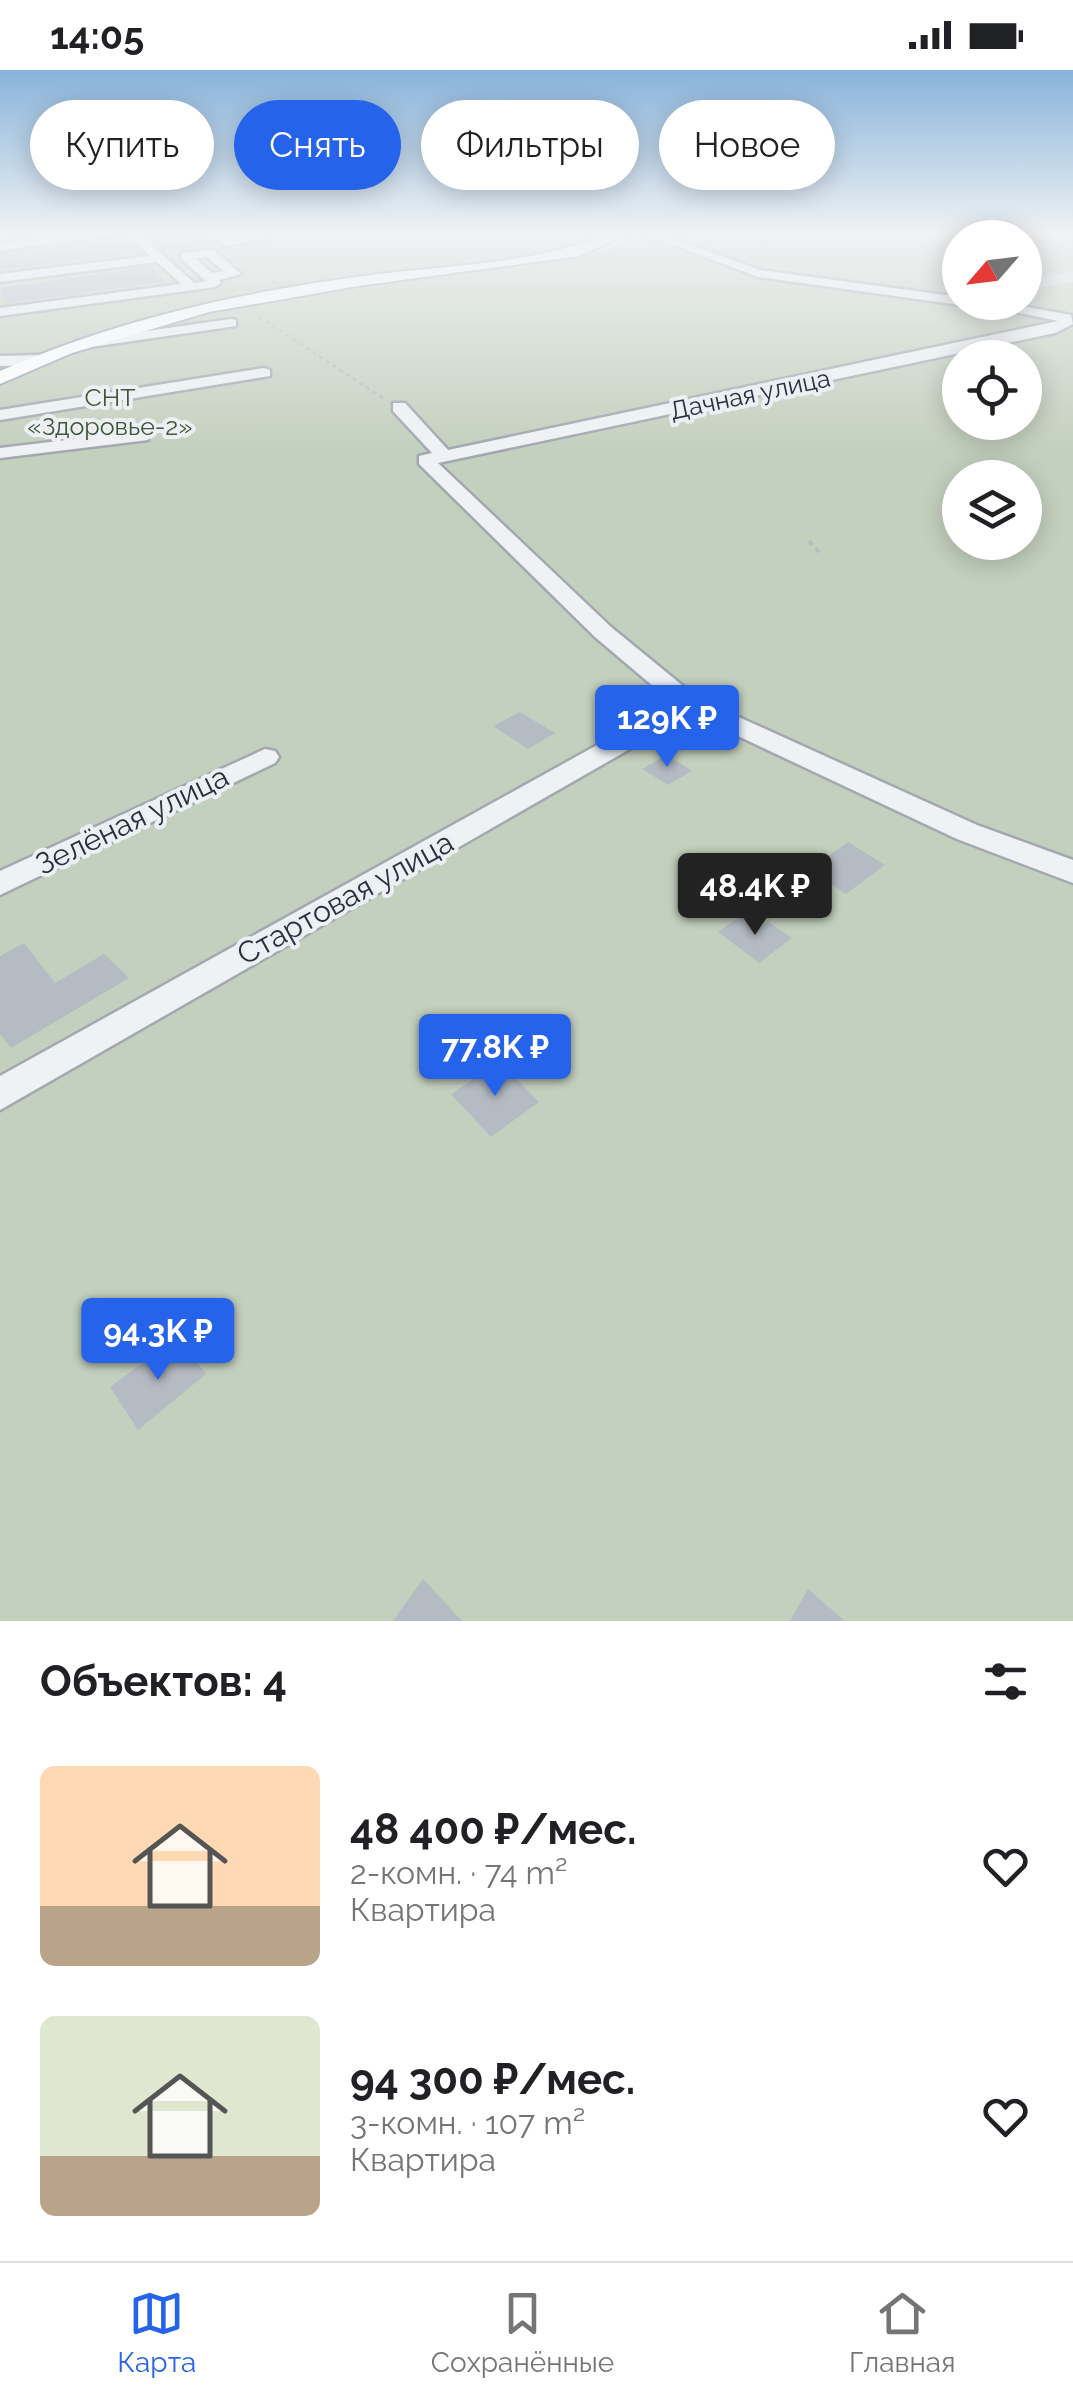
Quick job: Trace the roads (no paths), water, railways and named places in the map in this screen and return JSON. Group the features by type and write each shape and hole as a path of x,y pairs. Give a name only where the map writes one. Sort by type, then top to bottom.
{"main road":[{"path":"0,378 74,346 218,305"}],"street":[{"path":"0,314 61,305"},
{"path":"0,314 71,305"},
{"path":"1042,314 1072,319"},
{"name":"Дачная улица","path":"435,458 1055,329 1072,319"},
{"path":"74,346 231,323"},
{"path":"0,361 39,360"},
{"path":"0,415 264,373"},
{"path":"399,407 435,458 603,632 690,704 967,832 1073,872"},
{"path":"0,453 142,436"},
{"name":"Стартовая улица","path":"0,1094 690,704"},
{"name":"Зелёная улица","path":"0,884 265,757"}],"park label":[{"name":"СНТ «Здоровье-2»","path":"110,412"}]}
